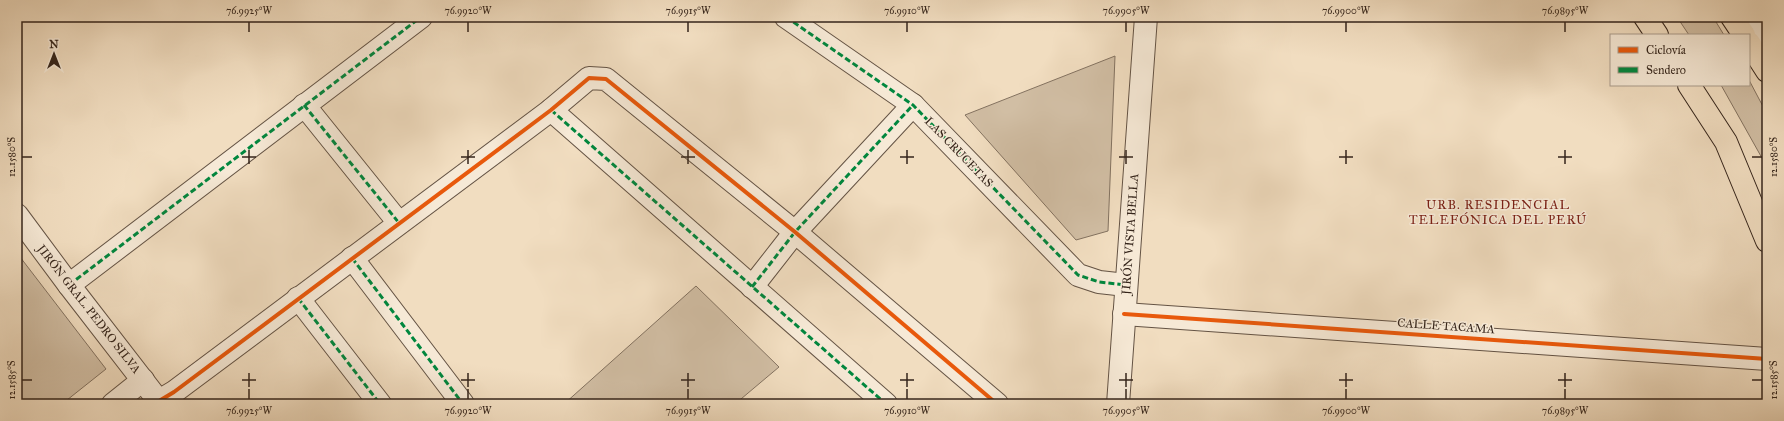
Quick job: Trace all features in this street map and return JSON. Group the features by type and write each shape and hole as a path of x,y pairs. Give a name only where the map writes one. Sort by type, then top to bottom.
{"main road":[{"path":"1645,17 1656,34"},
{"path":"1732,17 1743,34"},
{"path":"1750,44 1767,70"},
{"path":"1690,86 1726,142 1767,241"}],"street":[{"path":"69,285 421,17"},
{"name":"LAS CRUCETAS","path":"786,17 913,105 1078,275 1099,282 1126,285"},
{"name":"JIRÓN VISTA BELLA","path":"1118,404 1146,17"},
{"path":"1750,39 1756,17"},
{"path":"1750,43 1767,50"},
{"path":"160,403 298,298 551,110 589,78 606,79 795,232 997,404"},
{"path":"304,105 399,223"},
{"path":"752,286 795,232 913,105"},
{"path":"551,110 886,404"},
{"name":"JIRÓN GRAL. PEDRO SILVA","path":"17,214 69,285 160,403"},
{"path":"352,258 463,404"},
{"path":"298,298 380,404"},
{"name":"CALLE TACAMA","path":"1124,314 1767,359"},
{"path":"114,404 143,380"}],"shaded area":[{"path":"1677,17 1713,17 1723,34 1688,34"},
{"path":"1115,56 1108,231 1076,240 965,115"},
{"path":"1750,82 1767,114 1767,167 1722,86 1750,86"},
{"path":"17,253 106,369 62,404 17,404"},
{"path":"696,286 779,367 735,404 564,404"}],"marked path":[{"path":"69,285 421,17"},
{"path":"786,17 913,105 1078,275 1099,282 1126,285"},
{"path":"304,105 399,223"},
{"path":"752,287 795,232 913,105"},
{"path":"551,110 886,404"},
{"path":"352,258 463,404"},
{"path":"298,298 380,404"}],"cycle path":[{"path":"159,401 174,392 551,110 589,78 606,79 795,232 997,404"},
{"path":"1124,314 1767,359"}],"district":[{"name":"URB. RESIDENCIAL TELEFÓNICA DEL PERÚ","path":"1498,212"}]}
